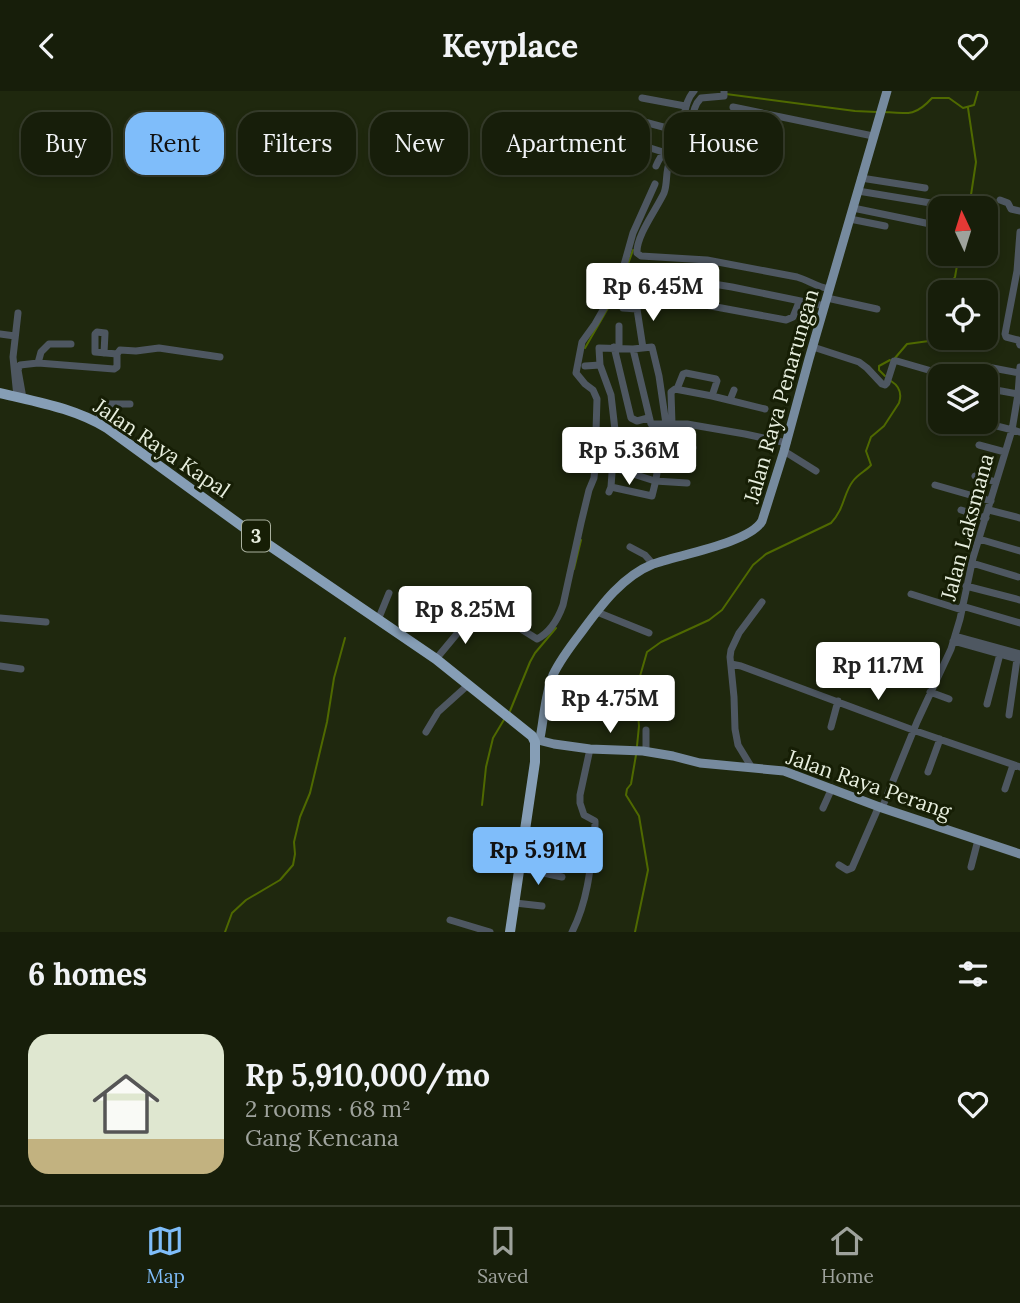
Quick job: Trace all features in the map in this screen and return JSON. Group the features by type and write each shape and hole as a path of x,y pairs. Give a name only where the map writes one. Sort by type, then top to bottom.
{"highway":[{"name":"Jalan Raya Kapal","path":"1,394 70,411 97,422 436,659 537,741"},
{"path":"510,932 537,741"}],"main road":[{"name":"Jalan Raya Penarungan","path":"537,741 552,676 562,658 597,612 630,577 653,564 756,529 762,521 887,91"},
{"name":"Jalan Raya Perang","path":"537,741 590,749 644,752 700,763 784,771 1020,854"}],"street":[{"path":"683,112 686,101 694,91"},
{"path":"724,93 698,101 693,110 689,134 668,165 665,190 636,251 640,256 684,257 797,277 816,286 827,298"},
{"path":"642,99 685,106"},
{"path":"733,107 873,136"},
{"path":"650,148 663,152 656,166"},
{"path":"861,178 925,188"},
{"path":"436,659 475,612 522,629 537,639 546,633 559,616 595,468 597,399 593,390 576,373 577,363 582,342 615,289 633,233 655,184"},
{"path":"858,191 928,203"},
{"path":"1000,200 1020,211"},
{"path":"853,208 928,224"},
{"path":"639,219 648,223"},
{"path":"850,219 886,226"},
{"path":"1019,342 1006,337 1005,334 1017,271 1020,232"},
{"path":"664,276 799,302 827,298 877,309"},
{"path":"638,300 643,348"},
{"path":"700,304 786,320 793,317 799,302"},
{"path":"622,309 637,309"},
{"path":"18,313 13,357 20,397"},
{"path":"619,326 617,348 631,418 637,421 648,418"},
{"path":"0,334 15,336"},
{"path":"38,363 40,352 49,344 71,344"},
{"path":"813,347 859,362 885,385 894,361 928,370"},
{"path":"20,397 20,365 38,363 114,369 117,367 117,354 120,350 155,348 220,357"},
{"path":"657,424 658,461 653,493 650,496 610,489 615,430 611,395 600,365 599,348 653,349 669,424"},
{"path":"633,349 651,424 687,425 768,439 816,471"},
{"path":"104,353 117,354"},
{"path":"585,366 600,365"},
{"name":"Jalan Laksmana","path":"839,865 846,869 852,868 949,654 1005,451 1016,431 1020,367"},
{"path":"998,369 1019,373"},
{"path":"677,389 683,374 686,373 716,379 712,396"},
{"path":"669,424 671,393 677,389 765,409"},
{"path":"730,400 734,390"},
{"path":"998,390 1018,394"},
{"path":"97,422 106,404 130,404"},
{"path":"998,426 1016,431"},
{"path":"615,430 693,448"},
{"path":"979,445 1005,451"},
{"path":"613,450 692,466"},
{"path":"611,467 655,481 688,483"},
{"path":"975,476 996,482"},
{"path":"671,491 673,482"},
{"path":"935,485 1020,518"},
{"path":"961,510 986,518"},
{"path":"979,539 1020,551"},
{"path":"629,547 645,555 653,564"},
{"path":"972,563 1018,577"},
{"path":"966,586 1020,600"},
{"path":"378,620 389,593"},
{"path":"911,594 1020,623"},
{"path":"752,768 738,745 735,729 731,650 738,632 762,602"},
{"path":"597,612 649,633"},
{"path":"0,618 46,622"},
{"path":"954,639 1000,654 1018,656"},
{"path":"954,639 1018,656"},
{"path":"987,704 1000,654"},
{"path":"1009,715 1018,656"},
{"path":"731,664 1017,766 1005,789"},
{"path":"0,666 21,669"},
{"path":"426,732 439,712 468,685"},
{"path":"930,692 948,699"},
{"path":"831,727 838,701"},
{"path":"644,752 646,730"},
{"path":"928,772 940,739"},
{"path":"572,932 584,904 596,825 595,821 584,815 580,795 590,749"},
{"path":"823,808 831,788"},
{"path":"525,830 555,835"},
{"path":"971,867 978,840"},
{"path":"493,851 562,877"},
{"path":"515,903 542,906"},
{"path":"450,920 490,932"}],"waterway":[{"path":"885,112 911,113 932,98 949,98 963,108 974,105 978,91"},
{"path":"726,94 877,112"},
{"path":"968,108 976,162 971,196"},
{"path":"628,264 633,250"},
{"path":"953,280 957,266"},
{"path":"585,348 615,296"},
{"path":"895,358 907,344 928,341"},
{"path":"885,376 879,366 890,360"},
{"path":"637,746 639,726 636,690 647,652 661,642 709,620 722,610 753,565 766,554 831,523 853,481 871,465 866,451 871,437 884,426 899,403 899,391 891,381"},
{"path":"574,569 581,540"},
{"path":"510,711 530,662 556,628"},
{"path":"225,932 232,913 246,900 280,880 293,865 294,842 310,793 345,638"},
{"path":"482,805 486,767 493,738 505,718"},
{"path":"635,932 648,870 639,816 626,795 631,784 636,755"}]}
